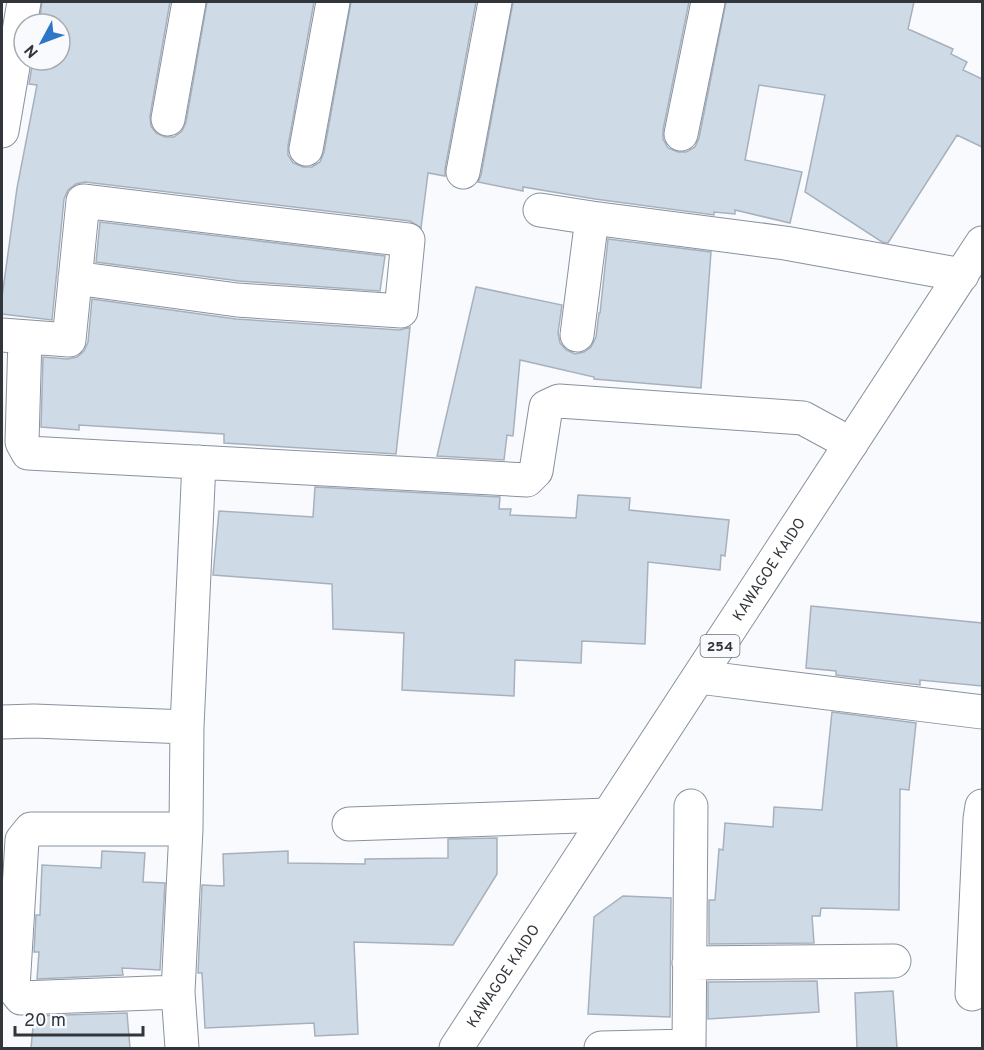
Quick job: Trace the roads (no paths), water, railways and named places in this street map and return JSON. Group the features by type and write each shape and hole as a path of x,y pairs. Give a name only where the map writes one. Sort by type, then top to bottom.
{"main road":[{"path":"2,130 24,2"},
{"path":"168,119 189,2"},
{"path":"306,149 333,2"},
{"path":"464,172 495,2"},
{"path":"681,134 708,2"},
{"path":"75,278 237,300 400,311 408,240 83,201 75,278 69,340 13,336 22,442 28,453 527,480 536,471 546,407 559,401 802,418 851,444"},
{"path":"540,210 592,219 785,243 962,275"},
{"path":"577,335 592,219"},
{"name":"KAWAGOE KAIDO","path":"456,1048 982,243"},
{"path":"182,1048 178,992 199,462"},
{"path":"699,677 982,712"},
{"path":"2,722 34,721 187,727"},
{"path":"601,1048 689,1046 691,806"},
{"path":"972,994 982,806"},
{"path":"349,824 608,815"},
{"path":"178,992 21,998 13,988 22,840 31,829 186,830"},
{"path":"689,963 894,961"}]}
